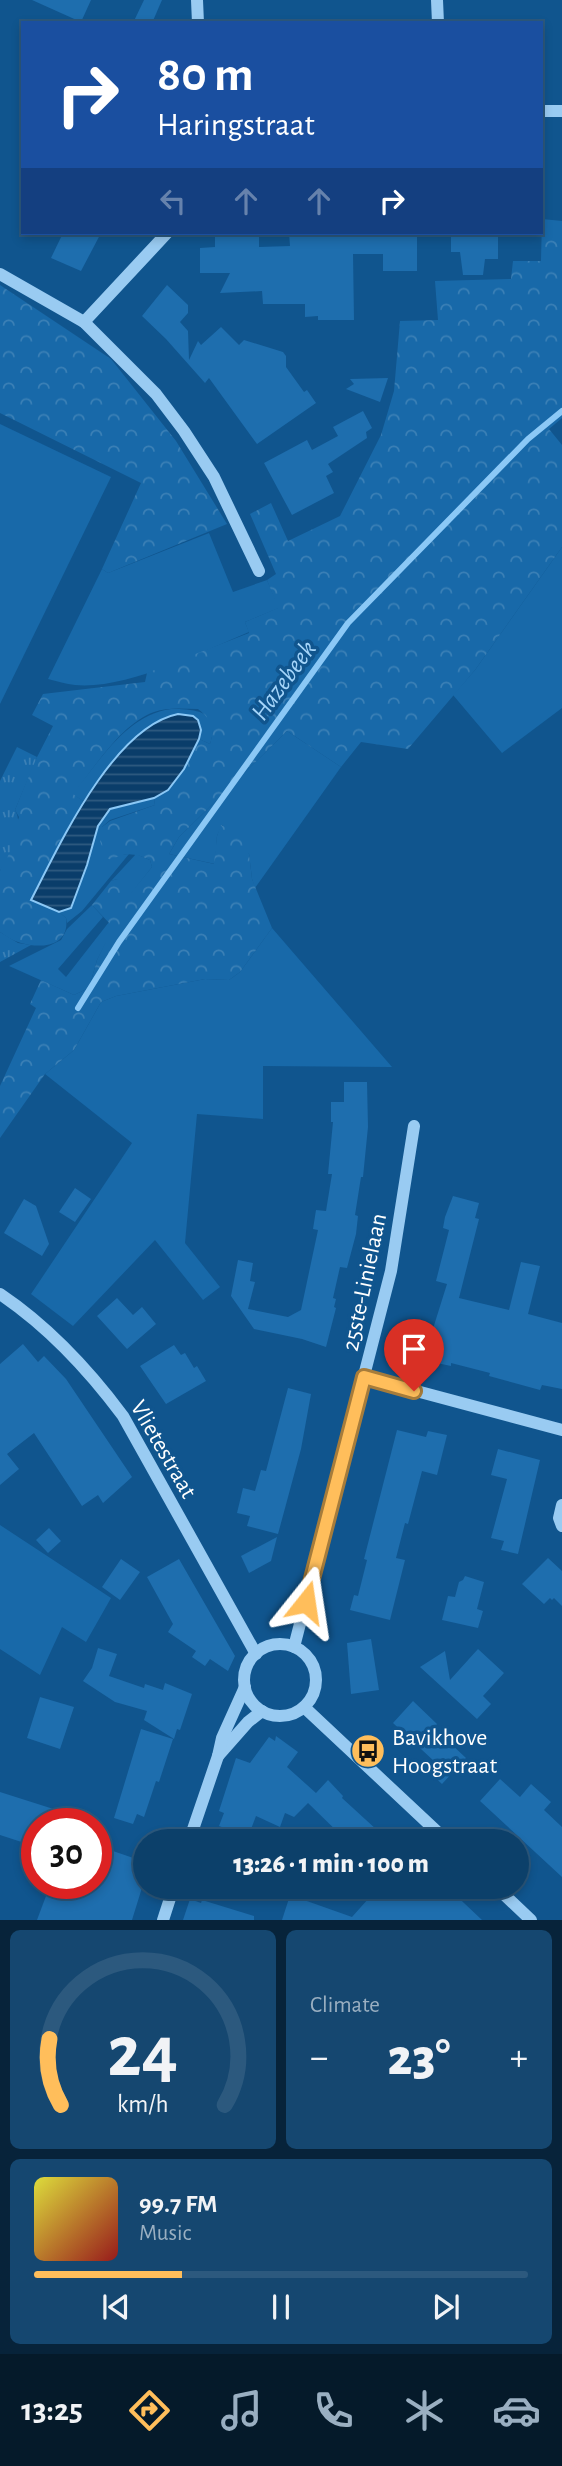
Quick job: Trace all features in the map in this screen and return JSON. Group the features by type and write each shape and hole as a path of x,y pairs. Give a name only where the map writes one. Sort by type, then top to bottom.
{"street":[{"path":"197,0 198,21"},
{"path":"436,0 438,21"},
{"path":"543,111 562,111"},
{"path":"84,322 165,235"},
{"path":"0,274 84,322 156,394 214,477 259,572"},
{"name":"25ste-Linielaan","path":"294,1647 391,1271 414,1126"},
{"name":"Vlietestraat","path":"0,1294 27,1313 62,1344 100,1384 123,1416 256,1654"},
{"path":"364,1377 562,1430"},
{"path":"562,1505 559,1518 562,1526"},
{"path":"193,1829 222,1738 245,1687 246,1669 256,1654 274,1645 294,1647 312,1663 316,1674 312,1698 304,1707 284,1717 272,1716 262,1711 253,1703 245,1687"},
{"path":"304,1707 434,1829"},
{"path":"218,1756 248,1722 262,1711"},
{"path":"163,1920 170,1899"},
{"path":"509,1899 531,1920"}],"green space":[{"path":"543,219 562,221 562,418 549,429 562,445 562,547 475,670 408,749 361,742 341,767 287,731 179,837 169,854 214,864 221,825 241,835 249,854 252,879 272,928 240,972 229,980 205,979 116,996 101,1002 74,1050 45,1074 0,1138 0,1086 36,1008 30,1004 41,980 74,995 89,988 97,960 113,927 92,905 111,881 117,879 126,882 130,894 152,867 150,860 136,855 126,854 112,860 106,858 100,841 102,827 110,821 155,805 154,798 175,780 199,739 210,744 212,733 209,721 198,709 165,709 142,718 109,747 73,794 83,801 31,900 59,912 66,918 64,935 46,945 21,943 0,932 0,871 19,817 15,810 33,765 53,726 32,715 43,694 145,682 147,673 249,633 245,622 278,608 267,580 276,574 250,514 271,503 288,541 340,516 381,435 394,391 400,321 438,320 435,281 511,279 513,261 541,261"},
{"path":"0,285 111,359 176,441 227,524 108,573 102,569 141,483 0,413"},
{"path":"0,424 111,477 0,704"},
{"path":"209,533 233,592 267,580 279,608 245,622 249,632 140,676 95,685 75,685 48,679 102,569 108,573"},
{"path":"562,547 562,708 502,753 453,695 475,670"},
{"path":"171,709 198,711 209,718 213,733 210,744 199,739 201,729 198,720 136,737 83,801 72,794 127,730 140,720"},
{"path":"287,731 341,767 255,888 249,854 222,825 217,836 215,864 169,854 179,837"},
{"path":"17,747 37,757 15,810 18,824 15,841 0,871 0,781"},
{"path":"154,798 155,805 110,820 102,827 119,855 129,854 82,911 67,923 66,918 59,912 66,910 87,865 98,826 110,809"},
{"path":"136,854 150,860 152,867 130,895 117,879 111,881"},
{"path":"92,905 103,917 58,969 66,977 109,922 114,927 97,960 89,988 74,995 9,966 61,940 67,929"},
{"path":"272,928 392,1067 263,1066 263,1119 197,1114 185,1243 220,1287 203,1300 155,1240 73,1326 31,1294 132,1143 45,1074 74,1050 101,1002 116,996 205,979 229,980 240,972"},
{"path":"0,932 18,943 31,945 0,962"},
{"path":"0,1525 111,1598 86,1642 62,1627 40,1675 0,1649"}],"shaded area":[{"path":"178,714 193,716 198,720 201,730 184,769 168,790 154,798 110,809 98,826 71,908 59,912 31,900 73,821 110,764 132,741 154,724"}],"building":[{"path":"32,0 91,0 81,21"},
{"path":"144,0 162,0 153,21 134,21"},
{"path":"62,235 100,235 81,271 51,258"},
{"path":"215,235 259,235 259,247 290,246 289,235 417,235 417,271 383,271 383,254 353,254 354,320 318,320 318,316 305,317 305,304 263,304 262,291 220,293 230,273 200,273 200,248 215,247"},
{"path":"451,235 498,235 498,259 485,259 483,275 463,275 460,252 451,252"},
{"path":"167,285 188,305 188,313 180,322 188,331 189,360 198,341 201,345 221,327 239,345 244,340 283,352 286,356 286,367 304,392 307,390 316,403 257,444 209,378 205,383 142,316"},
{"path":"388,378 380,402 346,389 354,384 350,379"},
{"path":"363,411 372,428 366,432 367,438 328,464 333,472 326,476 334,493 292,515 264,463 307,440 312,450 338,436 333,427"},
{"path":"344,1082 367,1082 368,1127 363,1177 355,1215 358,1216 356,1234 347,1268 340,1267 333,1298 336,1299 336,1308 326,1347 254,1329 231,1296 238,1260 253,1263 250,1281 255,1282 248,1309 288,1317 301,1310 318,1230 313,1229 316,1210 326,1211 332,1174 328,1174 333,1122 331,1102 344,1102"},
{"path":"75,1188 91,1199 75,1222 59,1212"},
{"path":"453,1196 479,1203 475,1218 479,1219 459,1298 509,1310 521,1262 540,1266 528,1314 562,1323 562,1389 542,1385 540,1390 489,1376 490,1373 451,1363 451,1366 432,1362 433,1358 416,1354 422,1332 431,1335 447,1284 436,1281 449,1230 443,1228 445,1217"},
{"path":"24,1199 36,1206 49,1244 42,1256 4,1233"},
{"path":"117,1298 133,1315 142,1307 156,1324 127,1349 97,1316"},
{"path":"23,1344 38,1362 44,1356 66,1379 132,1477 103,1503 98,1495 82,1506 34,1433 7,1454 19,1469 0,1485 0,1364"},
{"path":"174,1345 181,1355 185,1353 194,1368 197,1366 206,1381 166,1404 140,1366"},
{"path":"288,1388 311,1394 301,1449 278,1534 247,1526 250,1516 237,1513 243,1488 255,1491 261,1470 266,1471"},
{"path":"397,1430 426,1437 428,1431 447,1435 437,1475 422,1471 408,1524 405,1523 396,1558 405,1560 390,1620 350,1610 354,1595 358,1596 367,1560 364,1559"},
{"path":"498,1449 540,1460 518,1554 501,1550 504,1541 491,1538 507,1479 491,1475"},
{"path":"49,1528 61,1541 48,1553 36,1540"},
{"path":"277,1537 271,1561 249,1573 241,1556"},
{"path":"548,1558 562,1571 562,1606 554,1598 544,1604 522,1584"},
{"path":"121,1559 140,1572 120,1600 102,1587"},
{"path":"179,1559 235,1656 228,1671 210,1659 205,1666 192,1657 196,1651 168,1632 173,1624 147,1577"},
{"path":"465,1576 484,1582 477,1609 483,1611 478,1628 442,1620 448,1596 455,1597 459,1582"},
{"path":"371,1639 379,1690 351,1694 347,1643"},
{"path":"98,1648 117,1654 109,1676 144,1688 145,1684 163,1690 165,1683 192,1694 180,1730 177,1729 174,1739 144,1720 147,1711 115,1702 83,1681 92,1668"},
{"path":"478,1649 504,1673 483,1696 491,1704 477,1719 420,1667 445,1651 450,1680"},
{"path":"40,1697 74,1707 60,1749 27,1738"},
{"path":"413,1701 437,1724 434,1728 466,1758 442,1784 427,1770 435,1762 393,1723"},
{"path":"141,1729 173,1739 144,1817 137,1814 133,1824 114,1818"},
{"path":"276,1736 298,1752 287,1767 316,1793 328,1780 342,1798 376,1829 335,1829 308,1803 294,1817 285,1813 280,1827 256,1816 251,1829 227,1829 219,1826 224,1813 219,1811 236,1758 250,1763 269,1737 275,1741"},
{"path":"500,1779 520,1797 531,1784 551,1802 544,1810 562,1827 562,1877 529,1846 529,1829 510,1829 480,1801"},
{"path":"0,1792 50,1808 21,1808 21,1842 0,1835"},
{"path":"112,1852 133,1858 133,1899 138,1899 132,1920 37,1920 45,1899 112,1899"},
{"path":"190,1899 201,1903 202,1900 254,1916 254,1920 183,1920"},
{"path":"289,1899 304,1899 352,1917 368,1899 460,1899 482,1920 282,1920"}],"waterway":[{"name":"Hazebeek","path":"78,1008 119,942 348,623 528,439 562,411"}],"place":[{"name":"Bavikhove Hoogstraat","path":"368,1751"}],"route":[{"path":"306,1602 364,1377 414,1391"}]}
